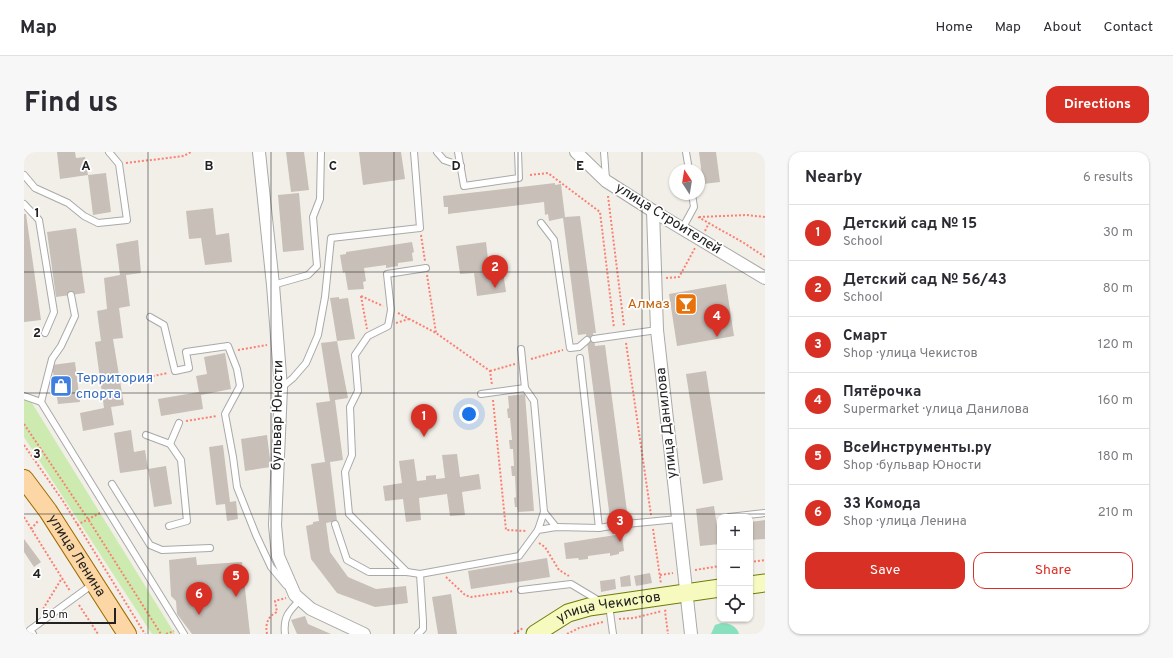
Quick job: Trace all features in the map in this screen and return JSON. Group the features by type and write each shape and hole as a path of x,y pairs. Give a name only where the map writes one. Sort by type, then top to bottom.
{"main road":[{"name":"улица Ленина","path":"24,479 48,511 128,634"}],"street":[{"name":"бульвар Юности","path":"260,152 281,388 275,525 278,556 298,597 311,610 364,634"},
{"name":"улица Строителей","path":"576,152 606,181 653,211 685,224 765,278"},
{"name":"улица Данилова","path":"653,211 657,330 691,634"},
{"path":"753,585 765,583"},
{"name":"улица Чекистов","path":"535,634 568,613 589,607 663,595 717,588"}],"lane":[{"path":"24,175 35,188 68,203 84,216 98,223 127,220 119,164 109,152"},
{"path":"273,285 308,275 317,266 313,218 320,199 321,152"},
{"path":"281,388 293,378 306,363 318,335 324,297 330,238 420,228 414,152"},
{"path":"437,152 444,160 461,166"},
{"path":"458,152 464,186 519,178 518,152"},
{"path":"604,152 606,181"},
{"path":"686,152 688,164"},
{"path":"685,224 694,207 693,200"},
{"path":"24,204 39,220 42,236 54,312 45,333"},
{"path":"541,223 554,240 570,348 579,347 590,340 614,335 625,335 657,330"},
{"path":"407,572 349,514 345,472 352,455 350,407 358,391 355,355 368,336 388,326 391,310 387,274 426,268"},
{"path":"41,402 52,359 61,346 75,316 71,295"},
{"path":"150,318 164,325 175,371 188,368 186,352 228,346 237,370 240,386 233,402 225,414 237,487 256,535 271,567 298,597 288,611 285,622 285,634"},
{"path":"335,524 348,560 369,572 407,572 420,574 519,556 533,539 538,530 544,512 534,401 525,388 521,349"},
{"path":"580,358 598,528"},
{"path":"480,394 492,391 525,388"},
{"path":"24,396 41,402 184,634"},
{"path":"170,444 179,422"},
{"path":"146,435 170,444 181,460 187,522 169,526"},
{"path":"112,484 150,545 162,550 210,548"},
{"path":"544,512 556,527"},
{"path":"753,514 765,513"},
{"path":"538,530 556,527 598,528 678,519"},
{"path":"418,634 422,629 424,621 420,574"},
{"path":"33,634 30,630 95,583"},
{"path":"521,590 571,584 605,604 612,620 613,634"}],"path":[{"path":"119,164 184,156 191,152"},
{"path":"530,175 548,173 600,212 614,335"},
{"path":"567,634 591,624 634,618 665,611 625,335 606,181"},
{"path":"685,224 698,217 746,215 765,217"},
{"path":"698,217 744,243 765,257"},
{"path":"420,228 436,333"},
{"path":"668,278 679,277"},
{"path":"368,336 361,296 436,333 490,371 506,530 530,531 533,539"},
{"path":"388,326 410,319"},
{"path":"230,352 278,344"},
{"path":"133,380 175,371"},
{"path":"179,422 225,414"},
{"path":"24,424 88,519 161,634"},
{"path":"24,445 77,525 145,634"},
{"path":"77,525 101,513"},
{"path":"24,517 98,634"},
{"path":"545,547 551,555"},
{"path":"753,562 765,560"},
{"path":"438,570 465,595 471,597 510,592"},
{"path":"42,611 62,578"},
{"path":"267,634 266,626 271,615 276,612 275,601 298,597"},
{"path":"166,634 170,631"}],"green space":[{"path":"27,395 175,634 152,634 24,437 24,397"},
{"path":"721,623 732,626 738,631 739,634 711,634 715,625"}],"building":[{"path":"57,152 75,152 76,158 85,157 88,175 60,179"},
{"path":"286,152 304,152 309,190 291,192"},
{"path":"359,152 401,152 405,179 363,185"},
{"path":"699,152 716,152 720,182 705,184 705,164 700,164"},
{"path":"106,173 111,212 93,215 88,175"},
{"path":"555,183 555,185 561,184 565,217 580,216 596,333 593,333 595,346 605,345 628,519 616,521 617,534 612,534 586,334 578,335 563,218 549,221 548,214 545,215 544,202 448,214 448,207 444,207 443,196"},
{"path":"299,193 304,250 283,252 278,195"},
{"path":"213,208 216,235 229,233 232,262 205,265 201,238 189,239 186,211"},
{"path":"24,214 26,214 41,320 24,322"},
{"path":"76,228 85,293 56,297 47,232"},
{"path":"138,240 141,273 126,275 130,306 119,308 123,338 113,339 124,405 111,407 114,425 83,431 80,413 104,408 95,342 101,341 97,311 107,309 104,278 120,275 116,244"},
{"path":"412,242 414,252 412,253 413,261 398,263 398,266 386,268 386,265 364,268 366,281 363,282 364,289 348,290 340,255 346,254 346,252"},
{"path":"486,242 489,267 502,265 506,292 477,296 474,273 460,274 456,246"},
{"path":"726,284 734,336 677,346 669,294"},
{"path":"330,298 348,298 355,339 337,341"},
{"path":"337,341 348,398 335,400 343,460 330,462 337,521 326,523 330,552 348,577 376,589 406,586 408,603 375,607 337,593 311,559 306,526 313,524 313,522 319,521 311,464 325,462 316,403 330,401 321,343"},
{"path":"225,353 231,389 201,395 203,409 161,416 158,399 199,392 196,376 207,374 204,357"},
{"path":"75,362 80,402 58,404 52,365"},
{"path":"706,371 723,480 703,484 686,374"},
{"path":"525,394 534,511 518,512 517,507 515,507 514,498 516,497 515,476 512,476 511,466 514,466 513,449 510,449 509,440 512,440 510,418 508,418 507,409 509,408 508,396"},
{"path":"131,430 134,452 145,450 148,469 120,473 114,433"},
{"path":"267,435 271,467 245,471 241,439"},
{"path":"223,445 230,502 236,501 238,519 227,521 225,504 216,505 209,447"},
{"path":"457,454 460,477 479,474 481,489 462,492 465,515 450,516 447,494 419,498 421,520 406,522 403,499 385,501 383,486 402,483 399,461 414,459 417,481 426,480 426,476 436,475 436,479 445,478 442,455"},
{"path":"166,466 172,504 154,507 148,469"},
{"path":"714,506 717,526 717,544 700,546 696,509"},
{"path":"765,520 765,539 753,540 753,522"},
{"path":"622,534 624,551 619,552 619,554 610,556 610,553 588,556 588,559 579,560 578,558 566,559 564,543"},
{"path":"24,539 41,562 34,567 24,552"},
{"path":"196,557 197,565 242,562 250,634 192,634 177,614 176,601 171,596 169,560"},
{"path":"547,558 550,577 471,589 468,571"},
{"path":"650,573 652,583 636,586 634,576"},
{"path":"630,575 631,586 621,587 620,577"},
{"path":"615,579 616,589 601,592 600,581"},
{"path":"451,594 457,634 438,634 432,597"},
{"path":"305,616 308,624 331,634 297,634 291,620"}],"place":[{"name":"Детский сад № 56/43","path":"495,288"},
{"name":"Алмаз","path":"686,304"},
{"name":"Пятёрочка","path":"717,337"},
{"name":"Территория спорта","path":"61,386"},
{"name":"Детский сад № 15","path":"424,437"},
{"name":"Смарт","path":"620,542"},
{"name":"ВсеИнструменты.ру","path":"236,597"},
{"name":"33 Комода","path":"199,615"}]}
